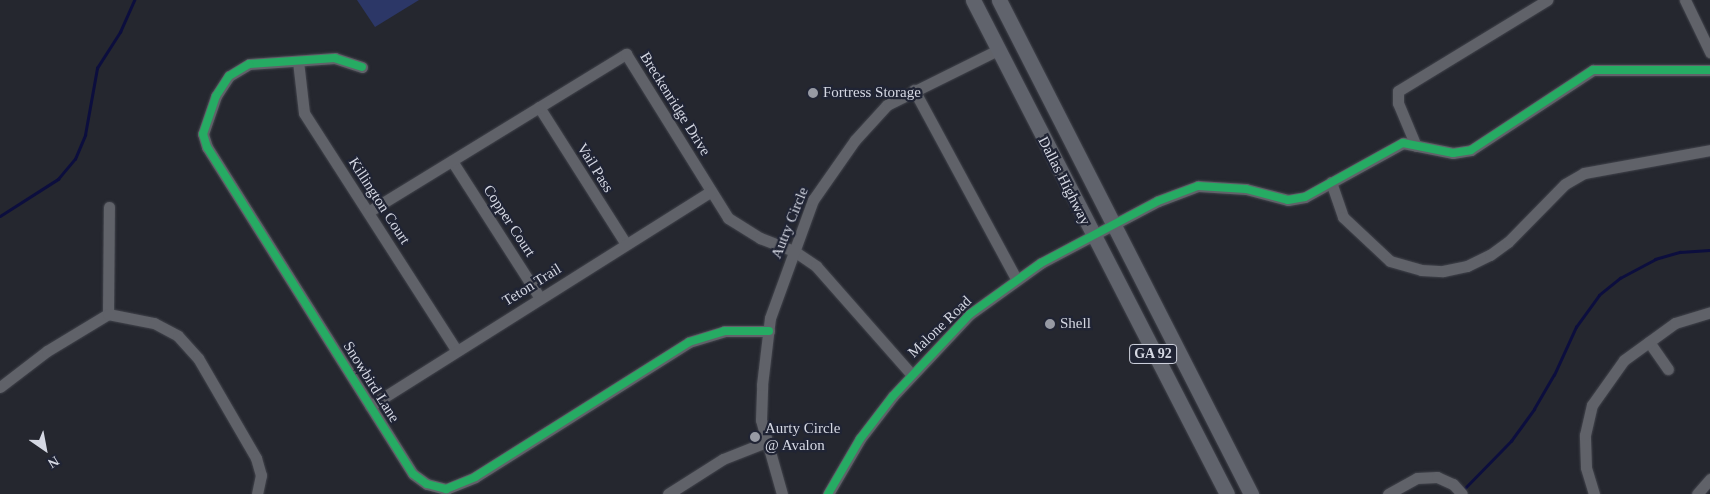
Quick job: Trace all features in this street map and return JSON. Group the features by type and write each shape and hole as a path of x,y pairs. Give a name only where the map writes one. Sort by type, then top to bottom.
{"main road":[{"name":"Dallas Highway","path":"972,0 1091,235 1227,494"},
{"name":"Dallas Highway","path":"999,0 1251,494"}],"street":[{"path":"1416,146 1398,103 1398,91 1548,0"},
{"path":"1685,0 1710,52"},
{"name":"Autry Circle","path":"782,494 761,420 770,318 812,200 824,182 886,105 998,50"},
{"name":"Breckenridge Drive","path":"368,212 626,54 728,218 760,238 794,251 816,266 912,375"},
{"name":"Snowbird Lane","path":"362,67 335,58 249,64 229,76 216,96 203,134 207,147 413,474 427,484 446,488 475,478 689,342 724,331 769,331"},
{"name":"Killington Court","path":"298,61 304,113 456,350"},
{"name":"Malone Road","path":"828,494 860,439 912,375 970,314 1016,279 1113,223 1198,186 1246,189 1288,200 1305,198 1391,147 1403,142 1453,153 1472,150 1593,70 1710,70"},
{"path":"914,90 1016,279"},
{"name":"Vail Pass","path":"539,108 626,244"},
{"path":"1331,182 1344,217 1390,261 1421,270 1443,271 1467,266 1490,255 1508,242 1565,184 1584,172 1710,150"},
{"name":"Copper Court","path":"452,161 540,298"},
{"name":"Teton Trail","path":"370,406 456,350 712,191"},
{"path":"108,314 109,207"},
{"path":"1594,494 1586,467 1585,435 1592,404 1624,360 1675,323 1710,312"},
{"path":"0,387 47,351 108,314 154,323 178,336 198,358 256,458 262,475 258,494"},
{"path":"1649,342 1668,369"},
{"path":"668,494 723,459 766,442"},
{"path":"1388,494 1417,478 1437,477 1453,484 1462,494"},
{"path":"1697,494 1710,480"}],"shaded area":[{"path":"357,0 419,0 375,27"}],"waterway":[{"path":"0,216 58,179 75,159 85,135 97,68 120,32 134,0"},
{"path":"1463,490 1511,441 1534,409 1554,375 1576,327 1599,295 1620,278 1655,259 1680,252 1710,250"}],"cycle path":[{"path":"362,67 335,58 249,64 229,76 216,96 203,134 207,147 413,474 427,484 446,489 475,477 689,342 724,331 769,331"},
{"path":"828,494 860,439 893,396 970,314 1041,263 1158,201 1198,186 1246,189 1288,200 1305,197 1403,143 1453,153 1471,150 1593,70 1710,70"}],"place":[{"name":"Fortress Storage","path":"813,93"},
{"name":"Shell","path":"1050,324"},
{"name":"Aurty Circle @ Avalon","path":"755,437"}]}
